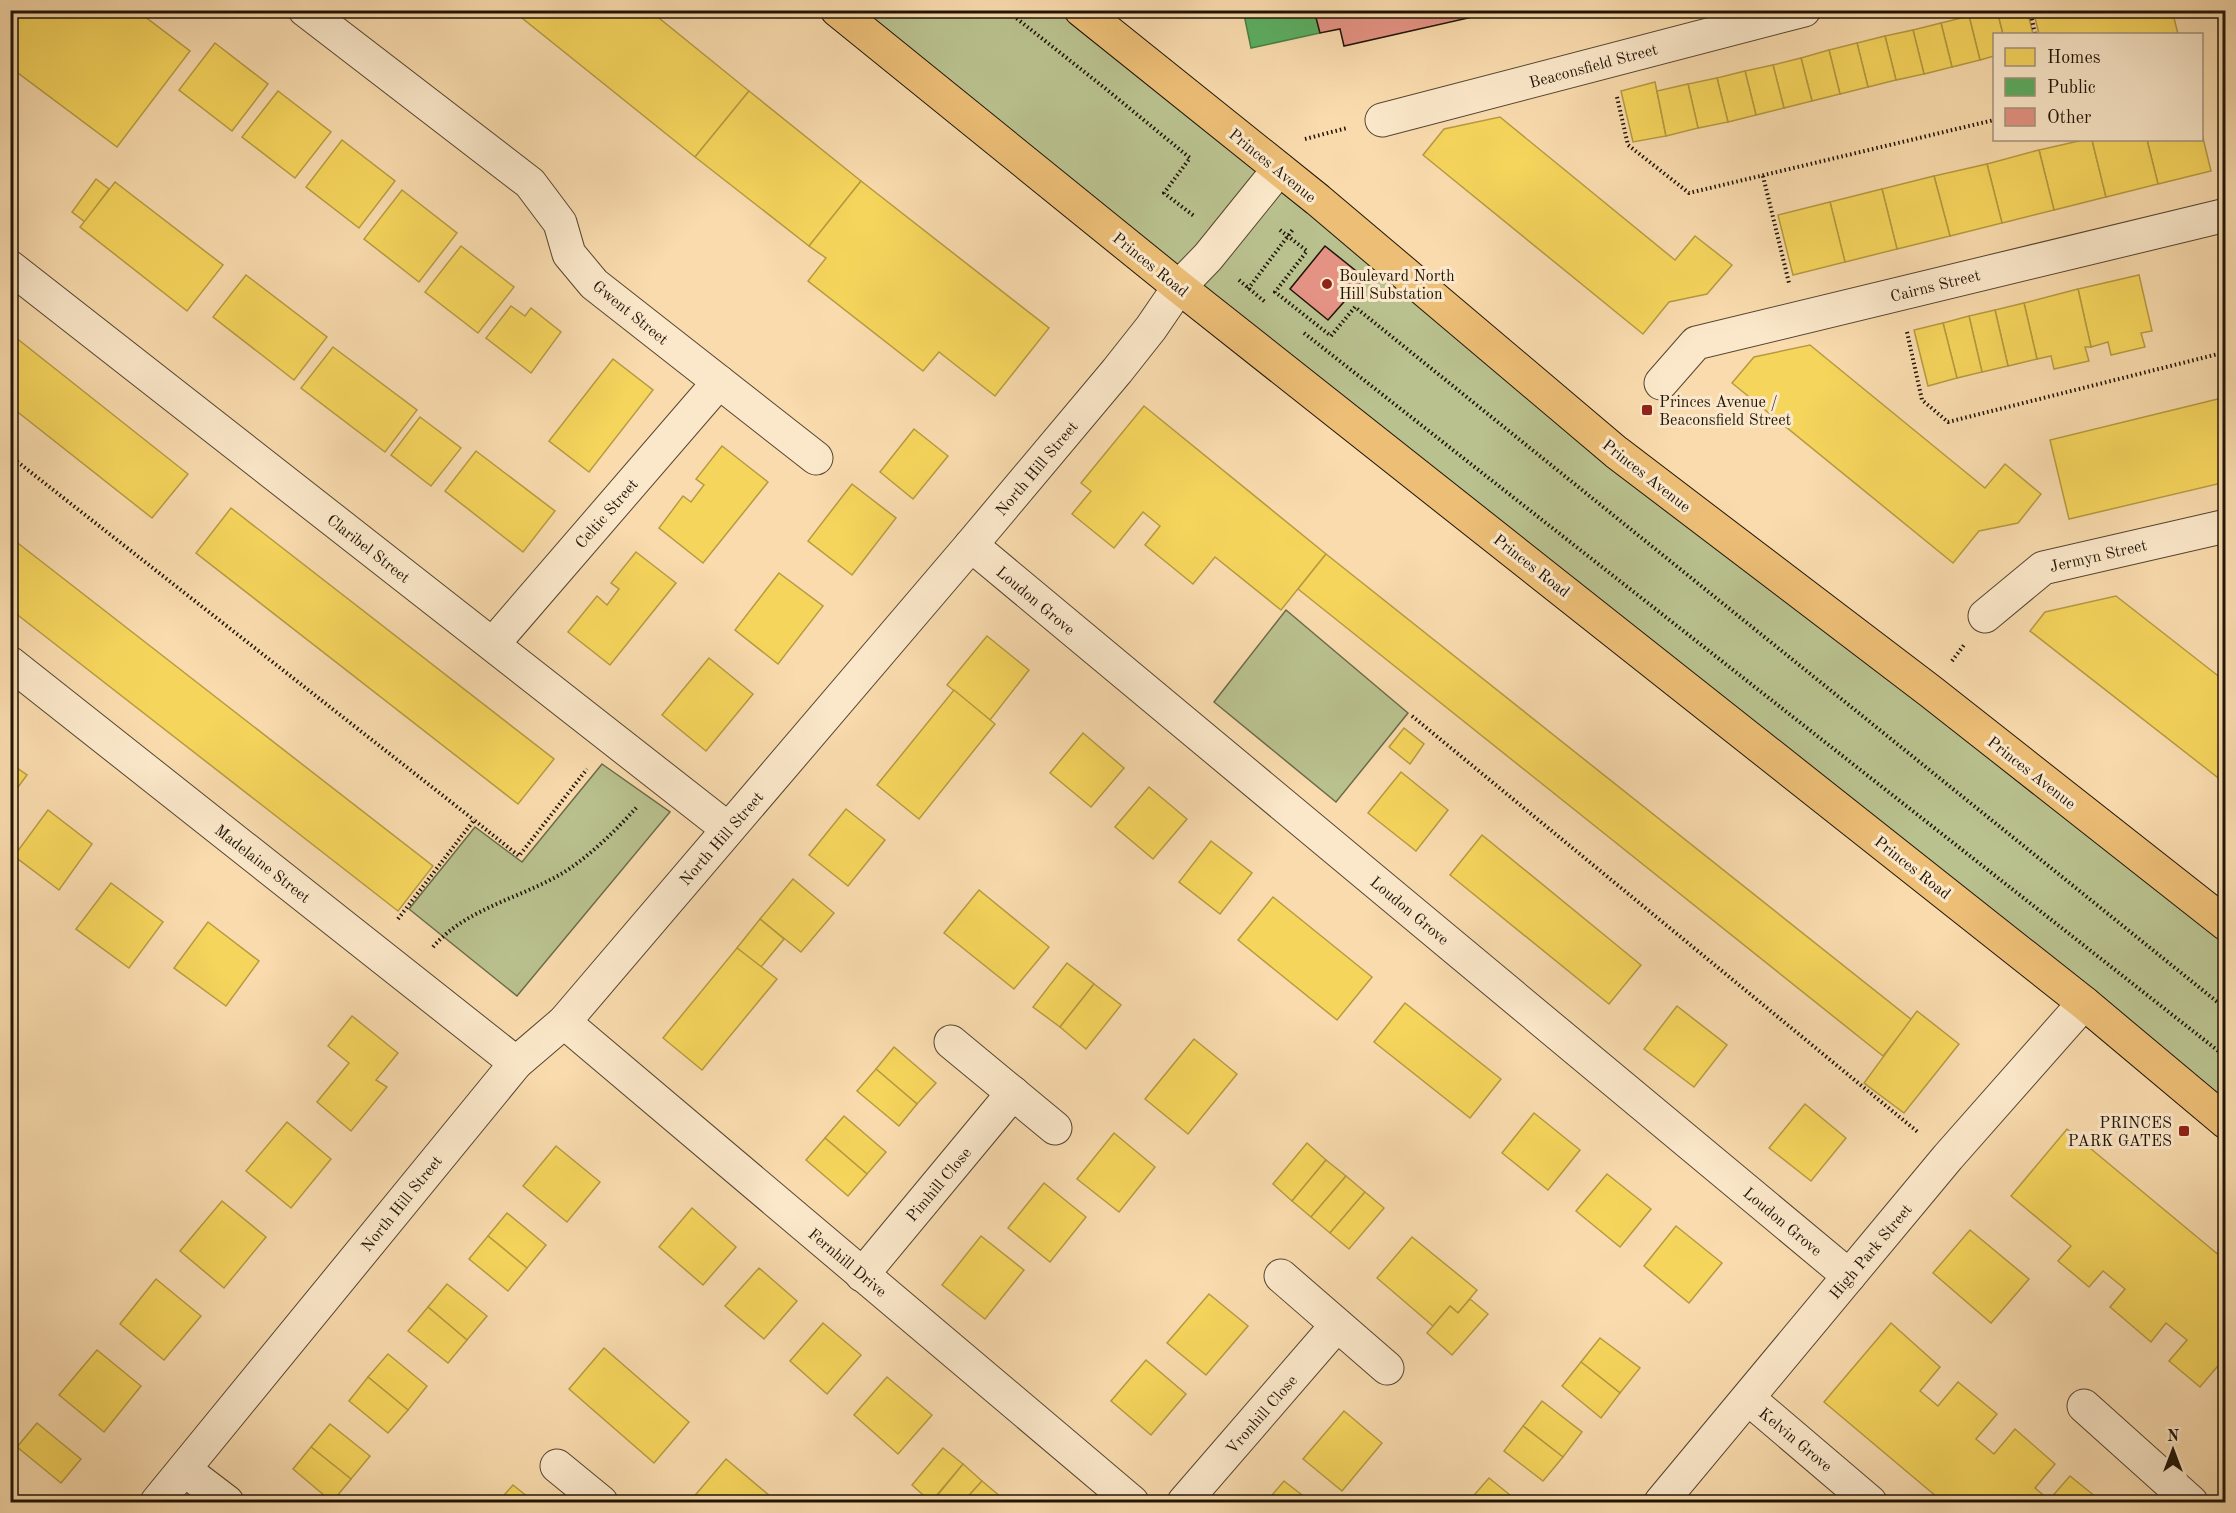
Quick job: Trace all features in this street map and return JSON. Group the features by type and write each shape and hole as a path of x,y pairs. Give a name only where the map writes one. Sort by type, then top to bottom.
{"main road":[{"name":"Princes Road","path":"837,10 1179,286 2084,1003 2226,1122"},
{"name":"Princes Avenue","path":"1081,10 1318,200 1616,452 1930,691 2226,924"}],"street":[{"name":"Gwent Street","path":"305,10 530,183 560,223 570,254 594,284 816,458"},
{"name":"Beaconsfield Street","path":"1383,120 1804,10"},
{"name":"North Hill Street","path":"157,1503 516,1063 564,1022 971,545 1137,345 1179,286 1215,248 1279,168"},
{"name":"Cairns Street","path":"1661,383 1696,343 2226,215"},
{"name":"Claribel Street","path":"10,267 728,829"},
{"name":"Celtic Street","path":"493,644 720,382"},
{"name":"Jermyn Street","path":"1986,616 2043,568 2226,526"},
{"name":"Loudon Grove","path":"971,545 1849,1275"},
{"name":"Madelaine Street","path":"10,663 516,1063"},
{"name":"High Park Street","path":"1661,1503 1948,1157 2084,1003"},
{"name":"Fernhill Drive","path":"564,1022 1132,1503"},
{"path":"951,1042 1055,1128"},
{"name":"Pimhill Close","path":"862,1275 1013,1093"},
{"path":"1281,1276 1387,1368"},
{"name":"Vronhill Close","path":"1184,1503 1337,1325"},
{"name":"Kelvin Grove","path":"1749,1399 1870,1503"},
{"path":"2084,1406 2191,1503"},
{"path":"557,1466 601,1503"},
{"path":"185,1470 227,1503"}],"path":[{"path":"1006,10 1190,158 1164,193 1249,288 1266,303"},
{"path":"2030,10 2036,33"},
{"path":"1608,61 1628,145 1689,193 1993,120"},
{"path":"1307,147 1299,140 1383,120"},
{"path":"1763,176 1797,318"},
{"path":"1224,321 1287,236 1318,200"},
{"path":"1277,228 1307,251 1275,291 1330,336 1355,307 2226,1009"},
{"path":"1899,294 1922,400 1948,422 2226,352"},
{"path":"1304,332 2226,1057"},
{"path":"10,456 519,856 612,738"},
{"path":"1930,691 1986,616"},
{"path":"1413,716 1948,1157"},
{"path":"408,978 441,938 464,919 569,869 613,831 664,778"},
{"path":"374,951 474,820"}],"green space":[{"path":"837,11 1081,11 2225,924 2225,1122"},
{"path":"1286,610 1408,713 1336,802 1214,702"},
{"path":"602,764 670,812 517,996 409,909 475,827 522,862"}],"building: Homes":[{"path":"10,10 136,10 190,51 117,147 10,67"},
{"path":"512,10 649,10 749,91 695,157"},
{"path":"1997,10 2003,33 1993,33 1993,56 1980,60 1969,16"},
{"path":"1997,10 2027,10 2033,33 2003,33"},
{"path":"2033,10 2172,10 2178,33 2039,33"},
{"path":"1969,16 1980,60 1952,67 1941,23"},
{"path":"1941,23 1952,67 1924,74 1913,30"},
{"path":"1913,30 1924,74 1896,80 1885,36"},
{"path":"1885,36 1896,80 1868,87 1857,43"},
{"path":"215,43 268,84 232,131 179,90"},
{"path":"1857,43 1868,87 1840,94 1829,50"},
{"path":"1829,50 1840,94 1812,101 1801,58"},
{"path":"1801,58 1812,101 1784,108 1773,65"},
{"path":"1773,65 1784,108 1756,115 1745,71"},
{"path":"1745,71 1756,115 1728,122 1717,78"},
{"path":"1717,78 1728,122 1698,128 1688,84"},
{"path":"1655,82 1666,136 1633,142 1621,91"},
{"path":"1688,84 1698,128 1666,136 1657,91"},
{"path":"278,91 331,132 295,178 242,137"},
{"path":"749,91 861,181 809,246 695,157"},
{"path":"1500,117 1675,260 1695,236 1732,265 1707,294 1669,302 1643,334 1423,155 1444,129"},
{"path":"2203,138 2211,171 2158,184 2147,141 2203,141"},
{"path":"342,140 395,181 359,228 306,187"},
{"path":"2079,141 2092,141 2106,197 2054,210 2039,150"},
{"path":"2092,141 2147,141 2158,184 2106,197"},
{"path":"2039,150 2054,210 2002,223 1987,164"},
{"path":"1987,164 2002,223 1950,236 1934,176"},
{"path":"1934,176 1950,236 1897,249 1882,189"},
{"path":"96,179 109,189 85,222 72,212"},
{"path":"861,181 1049,328 995,396 939,352 923,371 808,281 826,258 809,246"},
{"path":"115,182 223,265 187,311 80,227"},
{"path":"1882,189 1897,249 1845,262 1830,202"},
{"path":"402,190 457,233 419,282 364,239"},
{"path":"1830,202 1845,262 1793,275 1778,215"},
{"path":"461,246 514,287 478,333 425,292"},
{"path":"246,275 327,337 294,380 213,317"},
{"path":"2139,275 2152,331 2141,333 2145,347 2111,355 2108,342 2091,347 2078,289"},
{"path":"2078,289 2091,347 2085,347 2089,361 2054,369 2051,356 2037,359 2024,303"},
{"path":"2024,303 2037,359 2008,366 1995,310"},
{"path":"511,306 525,316 531,308 561,332 531,373 486,338"},
{"path":"1995,310 2008,366 1982,372 1969,316"},
{"path":"1969,316 1982,372 1957,378 1943,323"},
{"path":"1943,323 1957,378 1928,386 1914,330"},
{"path":"10,333 188,474 152,518 10,406"},
{"path":"1810,345 1985,488 2005,464 2041,494 2018,523 1979,531 1953,563 1732,383 1754,357"},
{"path":"333,347 417,410 385,452 301,388"},
{"path":"613,359 653,390 589,472 549,441"},
{"path":"2226,397 2226,482 2069,519 2050,440"},
{"path":"1144,406 1326,554 1281,610 1215,557 1193,584 1145,545 1160,526 1143,512 1114,548 1072,514 1091,491 1081,483"},
{"path":"420,417 461,448 431,486 391,455"},
{"path":"914,429 948,456 913,499 880,472"},
{"path":"722,446 768,482 703,563 659,528 683,496 691,502 704,485 696,479"},
{"path":"476,451 555,511 523,552 445,491"},
{"path":"852,484 896,518 852,575 808,541"},
{"path":"231,508 554,759 518,804 196,553"},
{"path":"10,537 433,866 398,911 10,609"},
{"path":"636,552 676,583 610,665 568,632 597,596 607,605 619,589 611,583"},
{"path":"1326,554 1912,1020 1883,1056 1298,589"},
{"path":"2226,566 2226,585 2221,567"},
{"path":"779,573 823,606 778,664 735,630"},
{"path":"2116,596 2226,682 2226,784 2030,631 2045,612"},
{"path":"987,636 1029,670 990,720 947,685"},
{"path":"709,658 753,694 706,751 662,715"},
{"path":"954,690 995,724 919,819 877,785"},
{"path":"1404,728 1424,744 1410,764 1389,747"},
{"path":"1083,733 1124,768 1091,807 1050,773"},
{"path":"10,763 27,775 10,798"},
{"path":"1401,772 1448,810 1416,851 1368,813"},
{"path":"1149,787 1187,819 1153,859 1115,827"},
{"path":"846,809 885,840 848,886 809,855"},
{"path":"48,810 92,844 59,890 14,856"},
{"path":"1482,835 1641,965 1609,1004 1450,875"},
{"path":"1211,841 1252,873 1220,914 1179,882"},
{"path":"793,879 834,913 801,952 760,919"},
{"path":"111,883 163,922 129,968 76,929"},
{"path":"979,890 1049,947 1014,989 944,933"},
{"path":"1273,897 1372,977 1337,1020 1238,940"},
{"path":"760,919 784,939 761,967 737,948"},
{"path":"208,922 259,961 226,1006 174,968"},
{"path":"737,948 777,979 702,1070 663,1038"},
{"path":"1067,963 1094,984 1060,1027 1033,1007"},
{"path":"1094,984 1121,1005 1086,1049 1060,1027"},
{"path":"1405,1003 1501,1079 1470,1118 1374,1042"},
{"path":"1677,1006 1727,1045 1694,1087 1644,1049"},
{"path":"1917,1011 1959,1044 1904,1113 1864,1083"},
{"path":"352,1016 398,1053 376,1080 387,1087 351,1131 317,1102 349,1063 328,1046"},
{"path":"1194,1039 1237,1074 1188,1134 1145,1099"},
{"path":"894,1047 936,1083 917,1104 876,1069"},
{"path":"876,1069 917,1104 899,1126 857,1091"},
{"path":"1805,1104 1846,1138 1811,1181 1769,1148"},
{"path":"1534,1113 1580,1150 1548,1190 1502,1153"},
{"path":"844,1116 886,1152 867,1174 825,1138"},
{"path":"287,1122 331,1159 291,1208 246,1171"},
{"path":"2067,1129 2226,1261 2226,1373 2217,1367 2200,1387 2169,1361 2187,1340 2166,1323 2151,1342 2110,1307 2125,1289 2103,1271 2089,1287 2058,1261 2071,1246 2011,1196"},
{"path":"1114,1133 1155,1167 1119,1212 1077,1179"},
{"path":"825,1138 867,1174 848,1196 806,1160"},
{"path":"1307,1143 1326,1160 1292,1201 1273,1184"},
{"path":"556,1146 600,1182 567,1222 523,1186"},
{"path":"1326,1160 1346,1176 1311,1217 1292,1201"},
{"path":"1607,1174 1651,1209 1620,1247 1576,1211"},
{"path":"1346,1176 1365,1192 1330,1233 1311,1217"},
{"path":"1044,1183 1086,1217 1050,1262 1008,1228"},
{"path":"1365,1192 1384,1208 1349,1249 1330,1233"},
{"path":"222,1201 266,1237 224,1288 180,1251"},
{"path":"692,1208 736,1247 703,1285 659,1247"},
{"path":"507,1213 546,1245 527,1268 488,1236"},
{"path":"1676,1226 1722,1263 1689,1303 1644,1266"},
{"path":"1970,1230 2029,1279 1991,1323 1933,1273"},
{"path":"488,1236 527,1268 508,1291 469,1259"},
{"path":"981,1236 1024,1270 985,1319 942,1285"},
{"path":"1412,1237 1477,1290 1458,1313 1450,1306 1433,1326 1377,1278"},
{"path":"759,1268 797,1301 764,1339 725,1306"},
{"path":"156,1279 201,1316 164,1360 120,1324"},
{"path":"447,1284 487,1316 467,1340 428,1307"},
{"path":"1209,1294 1248,1326 1206,1375 1167,1343"},
{"path":"1470,1299 1488,1314 1452,1355 1427,1333 1450,1306 1458,1313"},
{"path":"428,1307 467,1340 448,1363 408,1331"},
{"path":"823,1323 861,1355 827,1394 790,1361"},
{"path":"1891,1323 1940,1367 1920,1391 1938,1406 1958,1382 1997,1414 1976,1439 1994,1454 2015,1429 2055,1464 2035,1488 2049,1500 2070,1476 2102,1502 1943,1502 1824,1402"},
{"path":"1600,1338 1640,1368 1620,1393 1581,1362"},
{"path":"604,1348 689,1422 654,1463 569,1389"},
{"path":"97,1350 141,1386 104,1432 59,1395"},
{"path":"388,1354 427,1386 408,1410 368,1377"},
{"path":"1146,1360 1186,1394 1151,1435 1111,1401"},
{"path":"1581,1362 1620,1393 1601,1418 1562,1386"},
{"path":"368,1377 408,1410 388,1433 349,1401"},
{"path":"887,1377 932,1415 898,1454 854,1415"},
{"path":"1542,1401 1582,1432 1563,1457 1523,1426"},
{"path":"1344,1411 1382,1443 1342,1491 1303,1459"},
{"path":"37,1423 81,1459 61,1483 17,1447"},
{"path":"330,1424 370,1456 351,1479 311,1447"},
{"path":"1523,1426 1563,1457 1543,1481 1504,1451"},
{"path":"311,1447 351,1479 332,1502 293,1469"},
{"path":"943,1448 963,1464 931,1502 912,1485"},
{"path":"726,1459 777,1502 693,1502 691,1500"},
{"path":"963,1464 982,1481 963,1502 932,1502"},
{"path":"1489,1478 1510,1495 1503,1502 1468,1502"},
{"path":"982,1481 1001,1497 996,1502 963,1502"},
{"path":"1284,1481 1311,1502 1266,1502"},
{"path":"513,1485 534,1502 498,1502"},
{"path":"1510,1495 1519,1502 1503,1502"}],"building: Public":[{"path":"1243,10 1314,10 1320,33 1251,48"}],"building: Other":[{"path":"1314,10 1476,10 1477,16 1344,46 1340,29 1320,33"},
{"path":"1476,10 1500,10 1477,16"},
{"name":"Boulevard North Hill Substation","path":"1325,246 1365,278 1328,320 1290,289"}],"place":[{"name":"Boulevard North Hill Substation","path":"1327,284"},
{"name":"Princes Avenue / Beaconsfield Street","path":"1647,410"},
{"name":"PRINCES PARK GATES","path":"2184,1131"}]}
